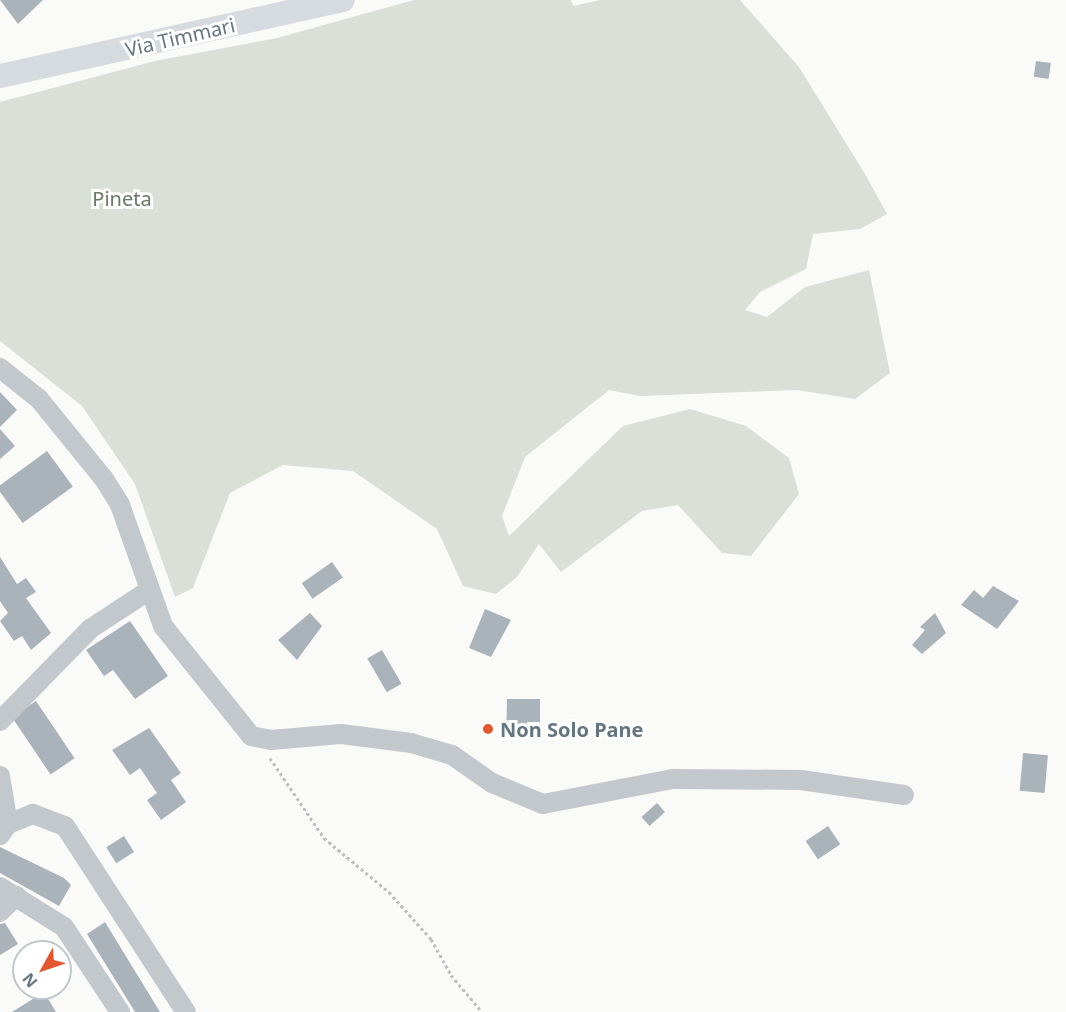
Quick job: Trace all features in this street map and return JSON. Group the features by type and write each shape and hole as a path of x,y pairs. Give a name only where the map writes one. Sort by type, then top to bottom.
{"main road":[{"name":"Via Timmari","path":"6,72 270,9 343,0"}],"street":[{"path":"1,371 39,399 104,478 120,505 148,591 174,644 250,736 271,740 341,734 411,744 453,755 492,783 543,804 673,780 801,780 903,795"},
{"path":"0,721 90,629 148,591"},
{"path":"0,776 4,830 33,814 65,826 186,1012"},
{"path":"0,912 8,892 64,927 118,1011"}],"path":[{"path":"250,736 289,781 324,838 390,892 432,939 451,975 482,1012"}],"green space":[{"name":"Pineta","path":"414,0 571,0 573,6 601,0 740,0 799,67 865,174 887,214 860,229 813,234 806,269 760,292 745,310 767,317 805,287 869,270 890,373 855,399 797,390 640,396 609,390 525,457 502,516 509,536 623,426 690,409 746,426 789,458 799,494 751,556 722,553 678,505 642,511 561,572 539,544 517,577 496,594 463,586 437,529 353,471 283,465 230,493 193,588 175,597 135,484 82,406 0,341 0,102 155,61 277,38"}],"building":[{"path":"0,0 43,0 18,24"},
{"path":"1036,61 1051,63 1049,79 1034,77"},
{"path":"0,392 17,410 0,427"},
{"path":"0,429 15,446 0,459"},
{"path":"47,451 73,487 23,523 0,492 0,485"},
{"path":"0,557 17,584 26,578 36,592 26,598 51,633 31,650 22,636 14,641 0,621 8,613 0,601"},
{"path":"332,562 343,578 313,599 302,583"},
{"path":"993,586 1019,601 997,629 961,605 974,590 983,598"},
{"path":"485,609 511,620 491,657 469,648"},
{"path":"310,613 322,626 297,660 278,640"},
{"path":"935,613 946,633 922,654 912,645 925,630 920,627"},
{"path":"130,621 168,676 135,699 113,670 104,676 86,650"},
{"path":"382,650 402,684 387,692 367,658"},
{"path":"507,699 540,699 540,722 527,722 526,738 506,738"},
{"path":"36,701 75,758 51,774 12,717"},
{"path":"149,728 181,773 171,780 186,802 161,820 147,800 157,793 140,768 130,775 112,750"},
{"path":"1023,753 1048,755 1045,793 1020,791"},
{"path":"657,803 665,812 649,826 641,817"},
{"path":"828,826 840,844 818,859 806,841"},
{"path":"124,836 134,852 116,863 106,847"},
{"path":"0,847 64,878 71,885 59,906 0,873"},
{"path":"105,922 160,1012 135,1012 87,934"},
{"path":"5,923 16,940 12,940 12,948 0,955 0,924"},
{"path":"31,1000 49,1000 56,1012 12,1012"}],"place":[{"name":"Non Solo Pane","path":"488,729"}]}
